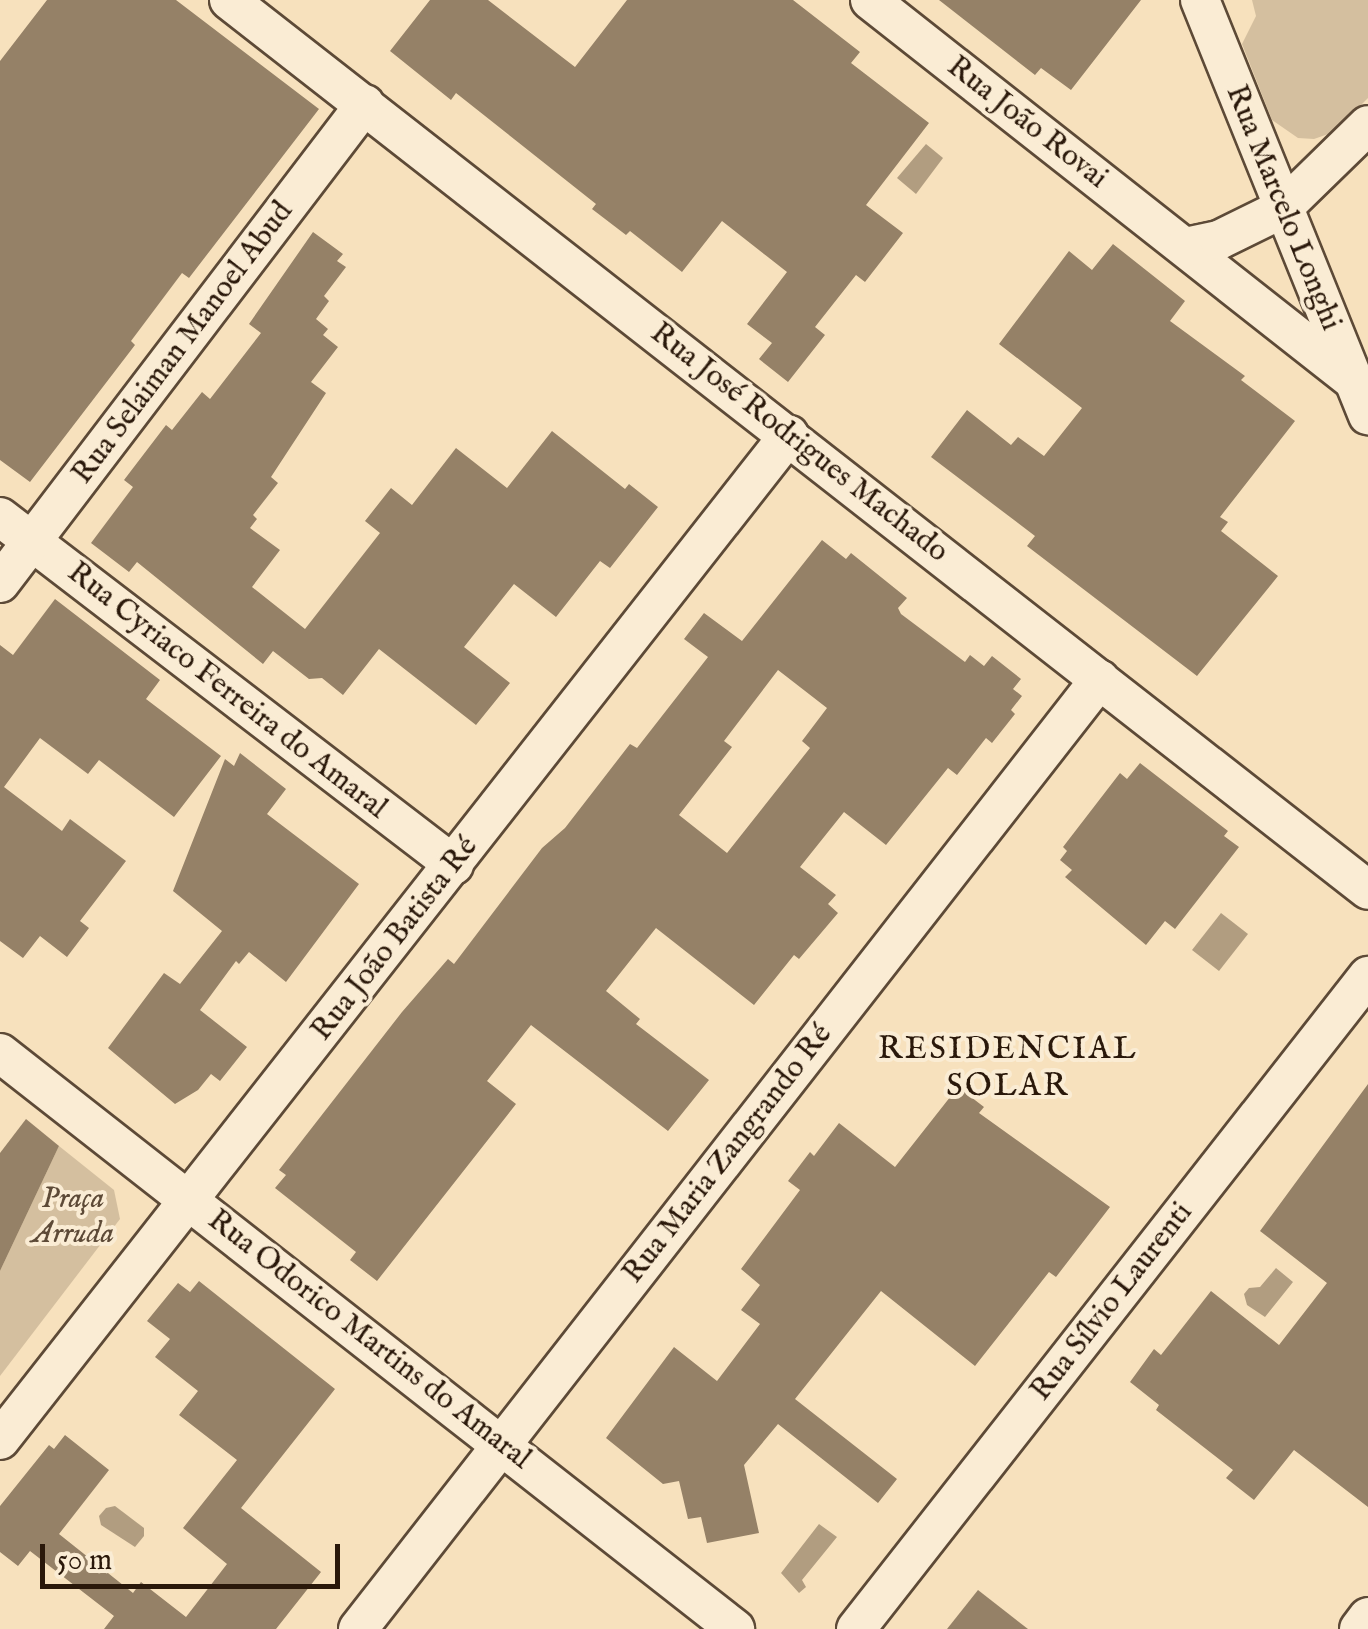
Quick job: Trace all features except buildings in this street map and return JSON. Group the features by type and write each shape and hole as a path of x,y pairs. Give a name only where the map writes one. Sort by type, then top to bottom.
{"street":[{"name":"Rua José Rodrigues Machado","path":"228,0 1368,890"},
{"name":"Rua João Rovai","path":"870,0 1185,247 1361,398"},
{"name":"Rua Marcelo Longhi","path":"1200,0 1361,398"},
{"name":"Rua Selaiman Manoel Abud","path":"0,583 365,104"},
{"path":"1185,247 1219,240 1282,209 1368,125"},
{"name":"Rua João Batista Ré","path":"0,1440 789,436"},
{"name":"Rua Cyriaco Ferreira do Amaral","path":"0,517 454,865"},
{"name":"Rua Maria Zangrando Ré","path":"358,1629 1100,679"},
{"name":"Rua Sílvio Laurenti","path":"856,1629 1368,976"},
{"name":"Rua Odorico Martins do Amaral","path":"0,1053 735,1629"},
{"path":"1359,1629 1368,1617"}],"green space":[{"path":"1252,0 1368,0 1368,98 1334,132 1314,139 1298,138 1272,120 1242,44 1256,16"},
{"name":"Praça Arruda","path":"59,1146 114,1190 120,1219 0,1376 0,1271"}],"shaded area":[{"path":"926,144 943,158 916,194 897,178"},
{"path":"1221,913 1248,934 1219,971 1192,950"},
{"path":"1276,1268 1293,1282 1265,1317 1247,1305 1244,1294 1249,1288 1260,1287"},
{"path":"115,1506 144,1528 144,1536 135,1547 101,1525 99,1516 106,1508"},
{"path":"819,1524 837,1537 802,1580 806,1587 799,1593 781,1573"}],"district":[{"name":"RESIDENCIAL SOLAR","path":"1008,1070"}]}
